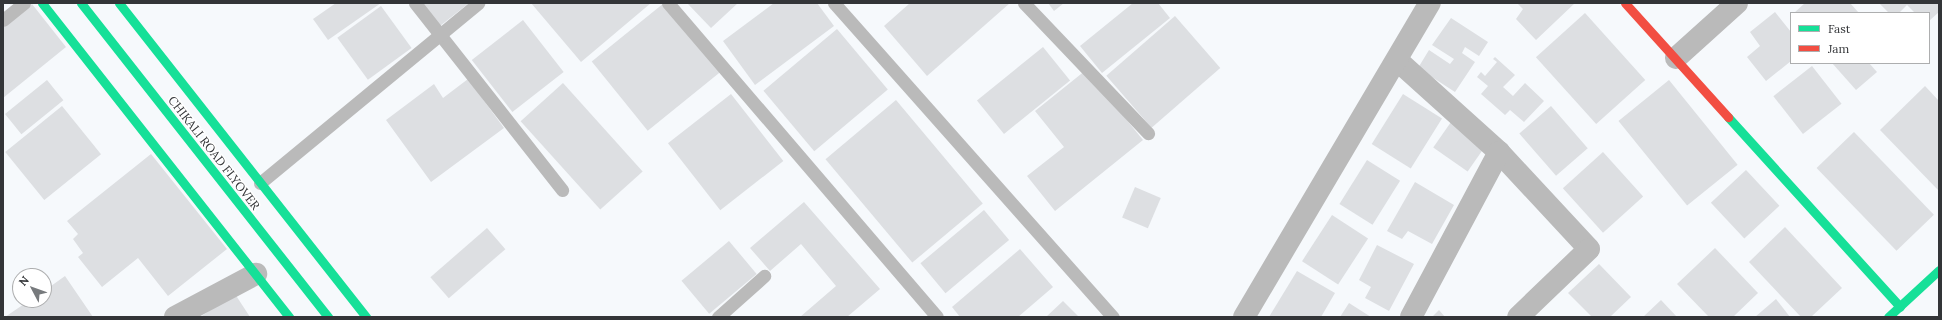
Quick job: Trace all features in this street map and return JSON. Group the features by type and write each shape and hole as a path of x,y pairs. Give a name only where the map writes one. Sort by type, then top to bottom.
{"main road":[{"path":"42,3 289,317"},
{"name":"CHIKALI ROAD FLYOVER","path":"81,3 328,317"},
{"path":"119,3 366,317"},
{"path":"1625,3 1900,306"},
{"path":"1888,317 1939,270"}],"street":[{"path":"1244,317 1398,61 1430,3"},
{"path":"1676,58 1737,3"},
{"path":"1398,61 1499,152 1589,249 1518,317"},
{"path":"1411,317 1499,152"},
{"path":"175,317 256,274"}],"lane":[{"path":"3,20 24,3"},
{"path":"415,3 562,190"},
{"path":"260,183 478,3"},
{"path":"668,3 937,317"},
{"path":"834,3 1113,317"},
{"path":"1024,3 1148,133"},
{"path":"718,317 764,276"}],"building":[{"path":"336,3 381,3 328,40 313,19"},
{"path":"422,3 469,3 440,26"},
{"path":"531,3 651,3 581,62"},
{"path":"664,3 720,72 648,131 592,62"},
{"path":"687,3 738,3 711,28"},
{"path":"774,3 817,3 834,26 755,85 723,41"},
{"path":"910,3 1010,3 927,76 884,26"},
{"path":"1048,3 1064,3 1054,11"},
{"path":"1133,3 1158,3 1170,18 1102,73 1080,46"},
{"path":"1517,3 1575,3 1536,40 1516,19 1523,9"},
{"path":"1805,3 1850,3 1858,12 1795,12"},
{"path":"1879,3 1938,3 1939,12 1930,20 1930,12 1914,12 1907,5 1900,12 1888,12"},
{"path":"32,4 66,47 3,98 3,28"},
{"path":"381,6 412,48 368,80 337,38"},
{"path":"1775,12 1790,31 1790,62 1766,81 1747,57 1760,46 1750,32"},
{"path":"1585,13 1645,80 1596,124 1536,57"},
{"path":"1175,16 1220,68 1152,128 1106,76"},
{"path":"1451,18 1488,42 1479,56 1465,47 1462,53 1475,62 1455,92 1418,68 1429,50 1450,64 1454,59 1432,45"},
{"path":"523,20 564,72 512,112 472,60"},
{"path":"837,29 888,90 814,151 763,91"},
{"path":"1043,47 1070,80 1004,134 977,100"},
{"path":"1495,57 1515,75 1503,87 1513,96 1525,83 1544,101 1524,122 1510,110 1505,115 1481,94 1488,86 1477,77 1481,72 1485,76 1497,62 1493,59"},
{"path":"1833,64 1870,64 1877,72 1856,90"},
{"path":"1812,66 1842,104 1803,134 1773,96"},
{"path":"1086,70 1143,140 1055,211 1027,176 1064,147 1035,111"},
{"path":"468,79 504,128 431,182 386,120 434,84 443,98"},
{"path":"47,80 63,100 21,134 5,114"},
{"path":"1669,80 1738,165 1687,206 1618,121"},
{"path":"563,83 643,171 600,210 521,121"},
{"path":"1925,86 1939,101 1939,191 1880,130"},
{"path":"731,94 783,161 720,210 668,143"},
{"path":"1403,94 1442,118 1411,168 1372,144"},
{"path":"896,100 983,203 912,263 826,159"},
{"path":"62,106 101,154 44,200 5,152"},
{"path":"1551,106 1588,148 1556,176 1519,134"},
{"path":"1451,122 1485,146 1468,171 1433,147"},
{"path":"1854,132 1934,215 1896,251 1817,168"},
{"path":"1603,152 1643,197 1603,233 1563,188"},
{"path":"151,154 227,249 168,296 138,258 102,287 78,257 83,253 73,239 78,234 67,221"},
{"path":"1367,160 1400,181 1373,225 1339,204"},
{"path":"1746,170 1779,206 1744,239 1711,203"},
{"path":"1415,182 1454,205 1432,244 1408,231 1402,239 1387,231"},
{"path":"1135,187 1161,198 1148,228 1122,217"},
{"path":"804,202 880,289 847,317 800,317 836,286 801,244 770,271 750,248"},
{"path":"984,210 1009,240 945,293 920,263"},
{"path":"1332,215 1368,238 1338,285 1302,261"},
{"path":"1785,227 1842,288 1811,317 1801,317 1749,262"},
{"path":"487,228 505,249 449,298 430,277"},
{"path":"729,241 757,274 709,314 682,281"},
{"path":"1377,245 1414,264 1389,311 1365,298 1371,287 1359,280"},
{"path":"1715,248 1758,293 1733,317 1709,317 1677,284"},
{"path":"1020,249 1053,287 1018,317 960,317 952,307"},
{"path":"1599,264 1631,297 1610,317 1592,317 1568,293"},
{"path":"1297,271 1335,293 1321,317 1269,317"},
{"path":"65,276 93,317 5,317 18,308 52,308 52,285"},
{"path":"235,294 250,317 200,317"},
{"path":"1776,299 1790,317 1755,317"},
{"path":"1661,300 1677,317 1643,317"},
{"path":"1063,301 1079,317 1046,317"},
{"path":"1349,303 1371,317 1340,317"},
{"path":"1439,310 1445,317 1432,317"}],"traffic: fast":[{"path":"42,3 289,317"},
{"path":"81,3 328,317"},
{"path":"119,3 366,317"},
{"path":"1728,117 1900,307"},
{"path":"1888,317 1939,270"}],"traffic: jam":[{"path":"1625,3 1728,117"}]}
